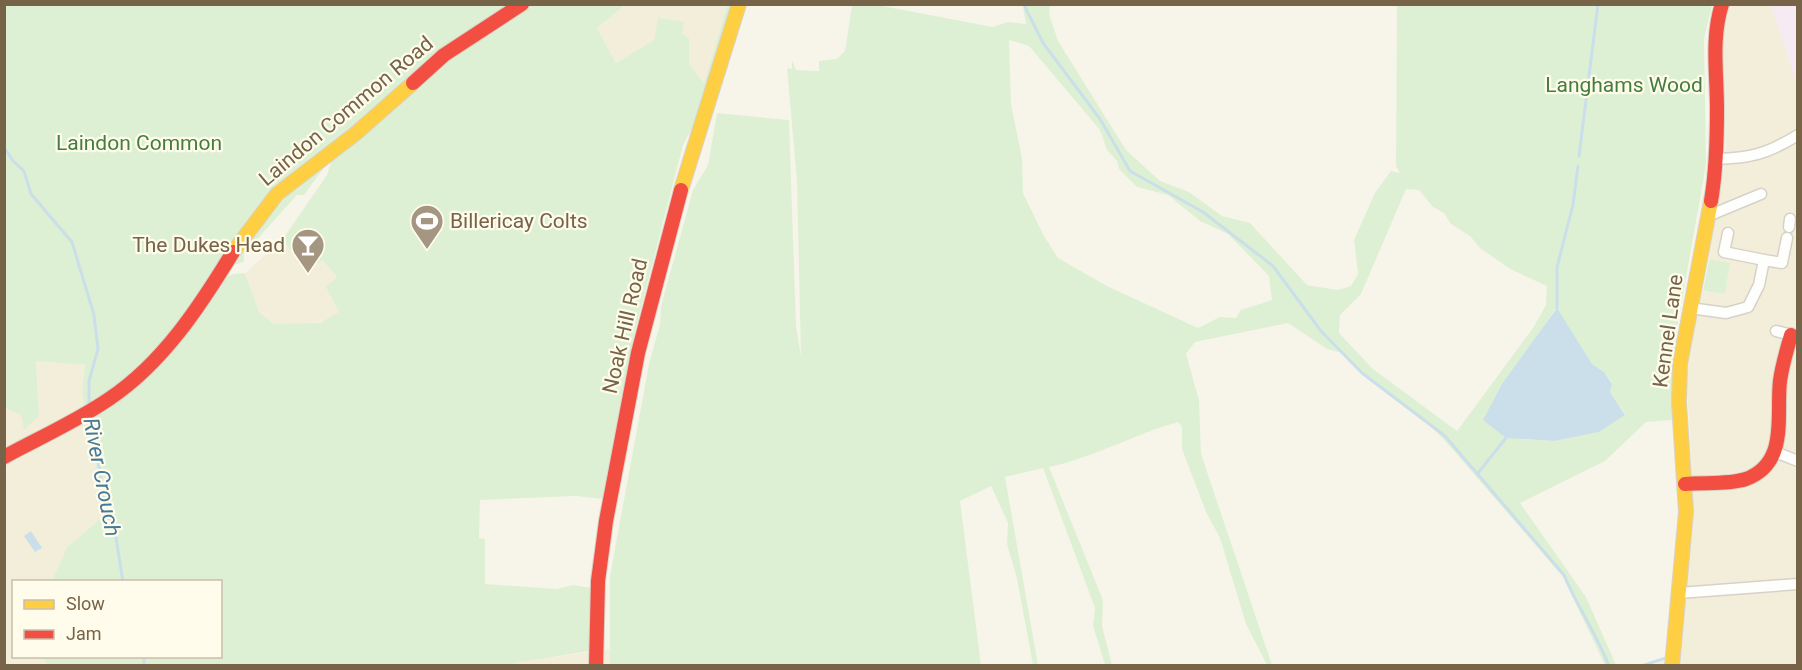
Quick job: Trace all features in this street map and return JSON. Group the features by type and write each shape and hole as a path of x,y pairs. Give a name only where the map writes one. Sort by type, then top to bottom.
{"street":[{"name":"Laindon Common Road","path":"4,457 110,399 166,348 200,305 244,235 277,194 334,152 444,55 522,4"},
{"name":"Noak Hill Road","path":"596,666 598,581 606,521 638,353 677,201 739,4"},
{"name":"Kennel Lane","path":"1672,666 1686,529 1679,403 1680,364 1708,216 1716,159 1715,63 1718,16 1722,4"},
{"path":"1716,159 1750,158 1776,149 1797,135"},
{"path":"1708,216 1761,194"},
{"path":"1728,233 1724,252 1782,263 1788,228"},
{"path":"1690,308 1726,314 1748,307 1759,285 1764,260"},
{"path":"1685,484 1745,479 1760,470 1775,452 1781,416 1780,381 1794,335 1776,331"},
{"path":"1775,452 1797,460"},
{"path":"1679,593 1797,584"}],"shaded area":[{"path":"625,5 727,5 704,85 689,63 689,38 682,33 658,28 654,40 616,63 597,28"},
{"path":"1726,5 1771,5 1798,86 1797,665 1649,666 1676,657 1691,542 1693,499 1686,363 1697,291 1725,294 1730,263 1709,259 1708,248 1722,183 1726,145 1721,59"},
{"path":"1771,5 1797,5 1797,86"},
{"path":"282,240 287,247 302,248 317,264 322,260 337,277 339,312 329,320 309,324 274,324 259,312 245,273"},
{"path":"4,355 16,386 24,429 39,416 36,361 85,365 82,392 105,516 67,547 52,580 12,580 12,658 41,658 50,665 5,665"},
{"path":"610,649 610,665 500,665"}],"green space":[{"name":"Laindon Common","path":"4,5 625,5 597,28 616,63 654,40 658,18 684,22 682,33 689,38 689,63 704,84 727,5 739,5 697,120 683,145 635,331 602,499 576,496 480,500 479,538 485,539 485,584 557,589 573,585 598,589 596,650 498,666 50,666 41,658 222,658 222,580 52,580 67,547 105,515 82,392 85,365 36,361 39,416 24,430 21,415 5,408","holes":["334,152 327,175 282,240 295,255 303,248 317,264 322,260 337,277 326,287 339,312 320,323 274,324 259,312 245,273 233,274 215,282 223,268 244,262 244,254 297,195 304,195 323,169 322,161"]},
{"name":"Langhams Wood","path":"852,5 877,5 993,27 1008,22 1026,24 1023,7 1025,5 1050,5 1049,14 1058,41 1126,150 1160,181 1189,192 1222,216 1250,223 1307,285 1338,290 1351,286 1358,274 1354,240 1375,193 1391,171 1400,173 1396,166 1397,5 1712,5 1704,39 1706,165 1677,328 1672,420 1646,422 1605,461 1520,503 1586,597 1616,665 1605,665 1563,577 1427,422 1362,373 1342,353 1327,349 1288,323 1195,342 1186,354 1199,400 1201,454 1272,665 1267,665 1246,624 1220,538 1206,512 1182,449 1182,426 1178,422 1082,458 1049,467 1103,600 1102,626 1112,665 1105,665 1093,626 1095,608 1043,468 1005,477 1038,665 1033,665 1017,579 1007,544 1008,523 991,486 960,501 981,665 610,666 610,576 649,364 660,324 661,306 693,190 708,165 717,113 789,120 796,326 801,356 797,182 787,68 792,69 792,60 796,70 819,71 819,61 837,59 845,51","holes":["1009,40 1029,46 1100,130 1107,150 1117,161 1119,169 1137,187 1168,195 1200,221 1228,234 1269,276 1272,300 1241,310 1236,318 1220,317 1198,328 1107,286 1058,258 1044,236 1023,193 1022,158 1011,104","1406,189 1419,190 1433,207 1444,213 1451,224 1470,236 1480,248 1510,269 1547,286 1546,305 1533,328 1457,431 1373,369 1339,333 1340,315 1361,294","1556,308 1592,364 1604,372 1612,383 1610,392 1625,414 1599,432 1555,441 1519,439 1525,355"]},
{"path":"1709,259 1730,263 1725,294 1703,291"}],"water":[{"path":"1557,308 1592,364 1604,372 1612,384 1610,392 1625,415 1599,432 1555,441 1506,438 1483,420 1502,384"},
{"path":"31,531 42,548 35,552 24,536"}],"waterway":[{"path":"1027,4 1025,7 1043,43 1100,119 1130,171 1203,212 1273,266 1321,331 1362,373 1445,436 1564,575 1609,666"},
{"path":"1579,156 1598,4"},
{"name":"River Crouch","path":"4,147 13,161 24,171 31,194 72,242 94,315 98,349 89,381 89,405"},
{"path":"1557,308 1557,267 1573,205 1578,166"},
{"name":"River Crouch","path":"89,415 89,429 98,457 104,504 115,532 123,580"},
{"path":"1478,473 1506,438"},
{"name":"River Crouch","path":"144,658 144,666"},
{"path":"1641,666 1666,658"}],"traffic: slow":[{"path":"681,190 739,4"},
{"path":"233,252 277,194 355,134 413,83"},
{"path":"1672,666 1686,512 1679,403 1680,364 1711,201"}],"traffic: jam":[{"path":"413,83 444,55 522,4"},
{"path":"1711,201 1717,132 1715,56 1722,4"},
{"path":"596,666 598,581 606,521 638,353 681,190"},
{"path":"4,457 97,407 147,368 194,313 233,252"},
{"path":"1685,484 1739,481 1760,472 1769,462 1778,437 1780,381 1791,335"}],"place":[{"name":"Billericay Colts","path":"427,250"},
{"name":"The Dukes Head","path":"308,274"}]}
